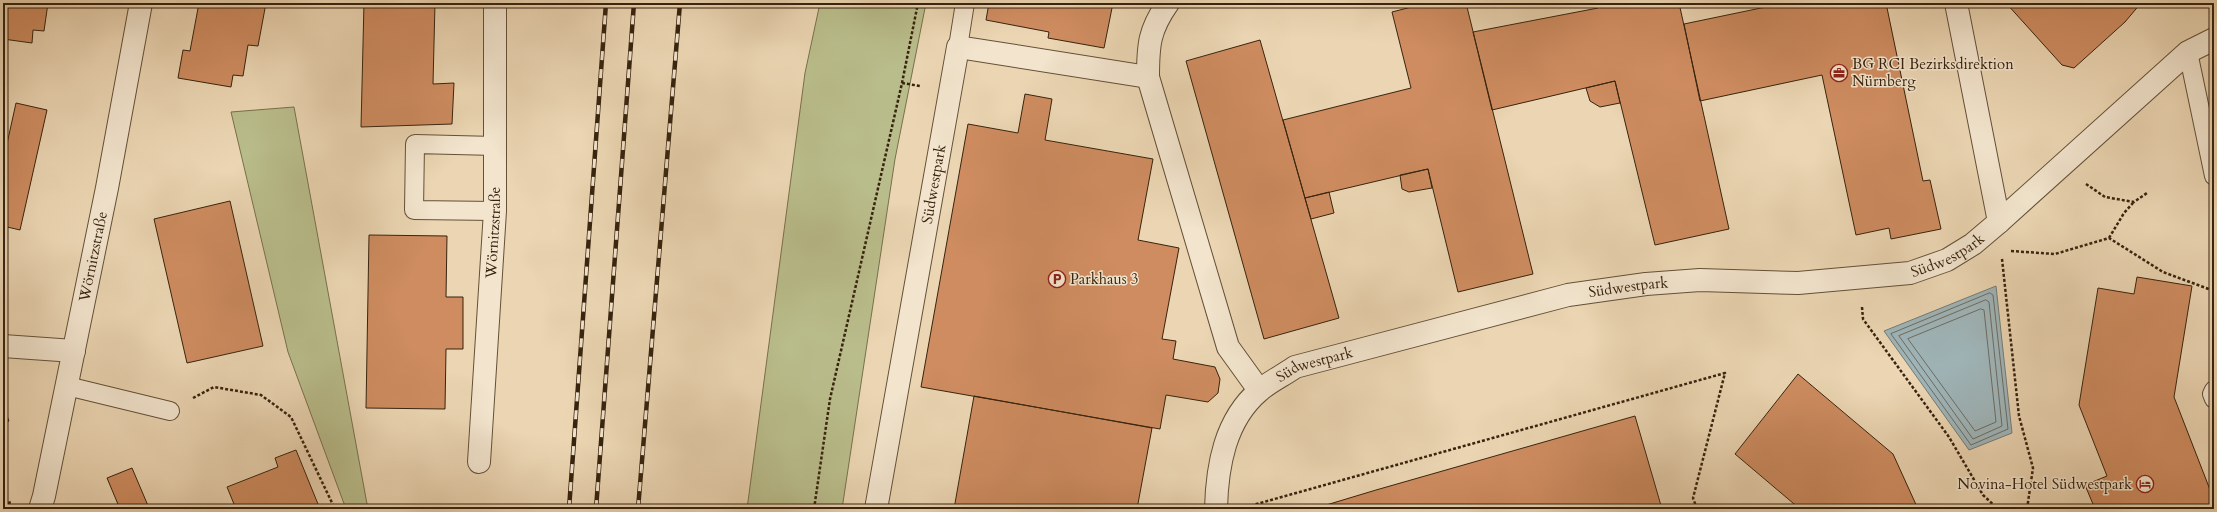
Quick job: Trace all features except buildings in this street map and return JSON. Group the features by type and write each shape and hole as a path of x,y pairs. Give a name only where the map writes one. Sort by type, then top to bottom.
{"street":[{"name":"Wörnitzstraße","path":"40,509 67,386 107,188 140,3"},
{"name":"Wörnitzstraße","path":"479,462 494,211 495,3"},
{"name":"Südwestpark","path":"1168,3 1157,18 1149,43 1148,77 1228,347 1259,390"},
{"name":"Südwestpark","path":"1956,3 1999,222"},
{"name":"Südwestpark","path":"1216,509 1223,450 1237,414 1259,390 1296,368 1568,295 1646,284 1700,280 1798,283 1861,279 1910,273 1947,260 1973,244 1999,222 2188,52 2214,39"},
{"path":"958,48 1148,77"},
{"name":"Südwestpark","path":"876,509 958,48"},
{"path":"3,346 74,351"}],"lane":[{"path":"958,48 965,3"},
{"path":"2188,52 2214,176"},
{"path":"494,211 414,210 415,144 495,146"},
{"path":"67,386 170,411"},
{"path":"2214,390 2212,394 2214,399"}],"path":[{"path":"814,509 830,399 900,91 918,3"},
{"path":"2064,163 2087,185 2105,197 2134,202"},
{"path":"2001,251 2055,254 2109,238 2124,213 2134,202 2147,193"},
{"path":"1999,222 2019,416 2033,468 2027,509"},
{"path":"2109,238 2163,272 2214,291"},
{"path":"1861,279 1863,319 1949,437 1983,495 1998,509"},
{"path":"1245,507 1725,373 1693,498 1697,509"},
{"path":"170,411 214,387 261,395 291,417 335,509"}],"green space":[{"path":"820,3 926,3 895,159 842,509 747,509 805,73"},
{"path":"294,107 367,504 370,509 346,509 288,352 231,112"}],"water":[{"path":"1996,286 2012,433 1969,450 1884,331"}],"railway":[{"path":"569,509 606,3"},
{"path":"596,509 634,3"},
{"path":"638,509 680,3"}],"place":[{"name":"BG RCI Bezirksdirektion Nürnberg","path":"1839,73"},
{"name":"Parkhaus 3","path":"1057,279"},
{"name":"Novina-Hotel Südwestpark","path":"2145,484"}]}
